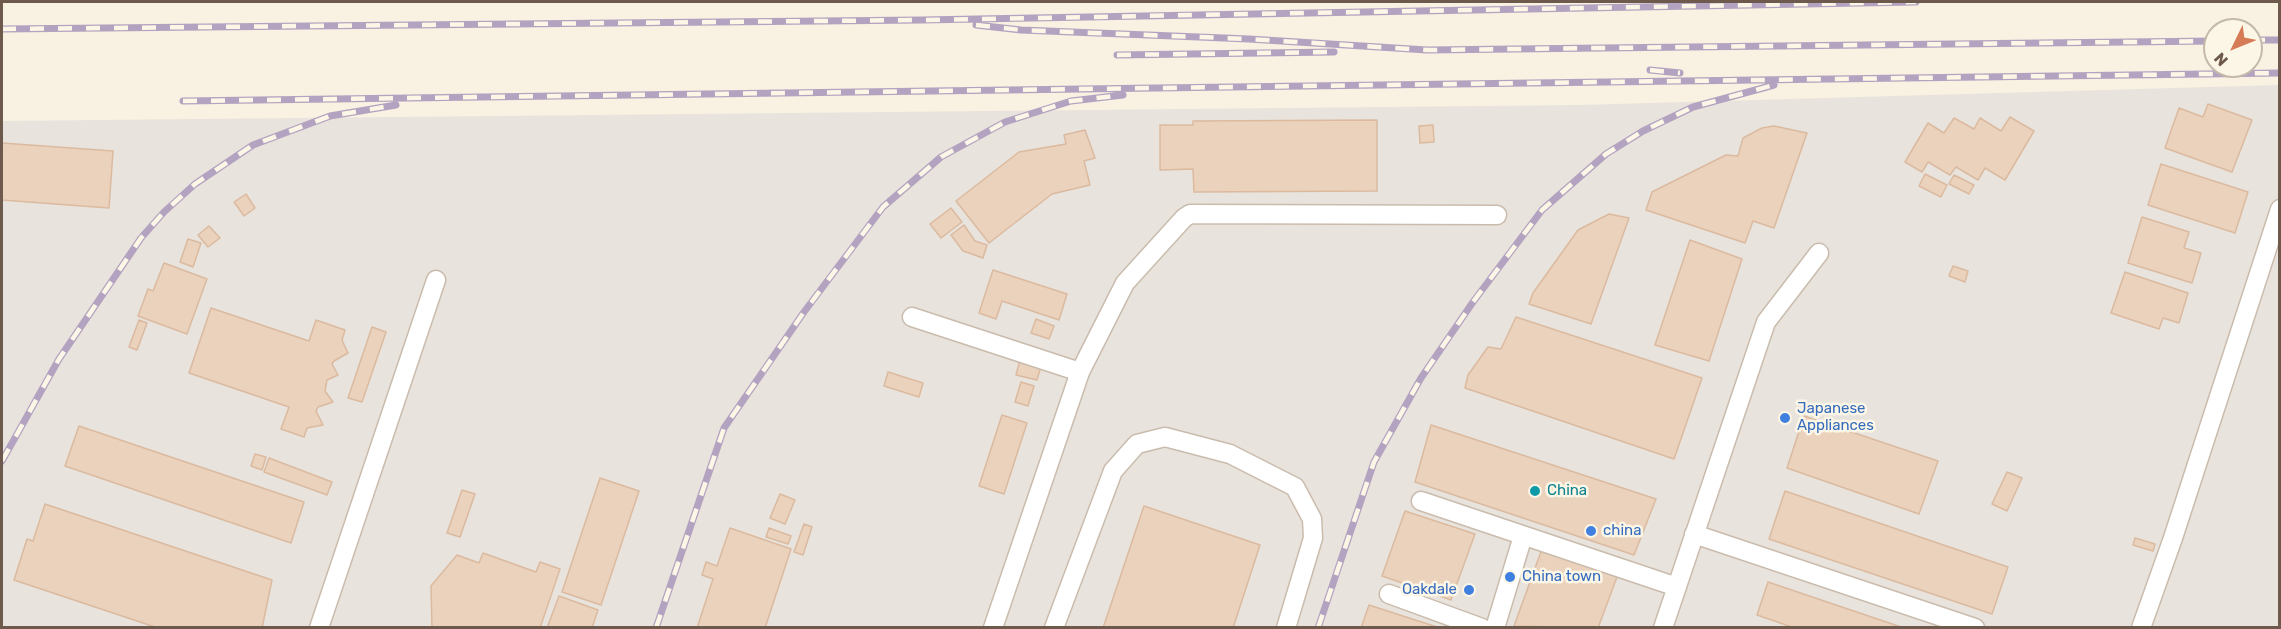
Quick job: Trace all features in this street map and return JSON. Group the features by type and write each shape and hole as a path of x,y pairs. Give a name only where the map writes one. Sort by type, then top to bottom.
{"lane":[{"path":"2141,627 2173,538 2280,209"},
{"path":"993,627 1080,372 1125,282 1178,223 1190,214 1497,215"},
{"path":"1663,627 1766,322 1819,254"},
{"path":"319,627 436,280"},
{"path":"912,317 1080,372"},
{"path":"1054,627 1113,471 1137,444 1165,438 1230,454 1295,488 1312,519 1313,538 1286,627"},
{"path":"1421,501 1677,587"},
{"path":"1694,534 1975,627"},
{"path":"1495,627 1523,536"},
{"path":"1389,594 1482,627"}],"shaded area":[{"path":"2279,85 2279,627 2,627 2,121 1580,105"}],"building":[{"path":"2208,104 2252,120 2232,172 2165,148 2179,108 2203,117"},
{"path":"2010,117 2034,131 2005,180 1985,168 1978,180 1956,167 1950,175 1928,162 1922,172 1905,162 1928,123 1944,133 1954,118 1974,129 1980,118 2001,131"},
{"path":"1377,120 1377,191 1194,192 1193,169 1160,170 1160,125 1193,125 1193,121"},
{"path":"1433,125 1434,142 1420,143 1419,126"},
{"path":"1774,126 1807,133 1774,228 1753,221 1745,243 1646,210 1652,192 1726,155 1738,156 1743,138 1762,128"},
{"path":"1085,130 1095,158 1084,161 1090,185 1052,194 989,243 956,201 1019,152 1066,144 1064,135"},
{"path":"2,143 113,151 109,208 2,200"},
{"path":"2161,164 2248,192 2235,233 2148,205"},
{"path":"1925,174 1947,185 1941,197 1919,186"},
{"path":"1954,175 1974,185 1969,194 1949,184"},
{"path":"246,194 255,208 244,216 234,202"},
{"path":"951,208 962,222 941,238 930,224"},
{"path":"1609,214 1629,218 1591,324 1529,304 1533,293 1578,230"},
{"path":"2142,217 2189,232 2184,248 2201,253 2192,283 2128,263"},
{"path":"964,225 975,241 987,245 983,258 963,251 951,235"},
{"path":"209,226 220,238 208,247 198,235"},
{"path":"188,239 201,243 193,267 180,262"},
{"path":"1690,240 1742,259 1709,361 1655,345"},
{"path":"164,263 207,279 187,334 138,316 148,289 153,291"},
{"path":"1953,266 1968,271 1965,282 1949,276"},
{"path":"993,270 1067,294 1059,320 1002,301 996,319 979,313"},
{"path":"2125,272 2188,293 2179,323 2163,318 2159,329 2111,313"},
{"path":"211,308 309,341 316,320 345,330 342,340 348,353 332,364 338,375 327,380 325,391 333,402 318,407 316,411 323,425 307,428 304,437 281,429 289,407 189,373"},
{"path":"1516,317 1702,378 1674,459 1465,388 1468,375 1488,347 1501,349"},
{"path":"1036,319 1054,326 1049,339 1031,333"},
{"path":"139,320 147,323 137,350 129,347"},
{"path":"372,327 386,332 362,402 348,398"},
{"path":"1020,360 1041,366 1037,380 1016,375"},
{"path":"888,372 923,383 919,397 884,386"},
{"path":"1021,382 1034,386 1028,406 1015,402"},
{"path":"1002,415 1027,423 1004,494 979,486"},
{"path":"1804,416 1938,461 1919,514 1787,468"},
{"name":"China","path":"1431,425 1656,499 1634,555 1415,482"},
{"path":"79,426 304,502 291,543 65,466"},
{"path":"255,454 266,457 262,470 251,466"},
{"path":"269,458 332,482 327,495 264,472"},
{"path":"2007,472 2022,478 2007,511 1992,504"},
{"path":"600,478 639,491 601,605 562,592"},
{"path":"462,490 475,494 460,537 447,533"},
{"path":"1785,491 2008,567 1992,614 1769,539"},
{"path":"780,494 795,500 785,524 770,518"},
{"path":"45,504 272,580 262,628 158,628 14,580 27,539 33,541"},
{"path":"1144,506 1260,545 1233,628 1103,628"},
{"path":"1405,511 1475,534 1451,600 1382,576"},
{"path":"804,524 812,527 803,555 794,552"},
{"path":"730,528 791,549 765,628 697,628 713,579 702,575 706,562 717,566"},
{"path":"769,528 791,536 788,544 766,537"},
{"path":"2135,538 2155,544 2153,551 2133,545"},
{"name":"China","path":"1542,549 1617,577 1598,628 1514,626"},
{"path":"483,553 536,572 540,562 560,569 540,628 432,628 431,586 457,555 479,563"},
{"path":"1768,582 1904,628 1795,628 1757,615"},
{"path":"559,596 598,610 592,628 547,628"},
{"path":"1369,605 1440,628 1361,628"}],"railway":[{"path":"2,29 922,20 1916,2"},
{"path":"976,25 1021,30 1249,39 1427,50 2203,41"},
{"path":"2263,40 2280,40"},
{"path":"1117,55 1334,52"},
{"path":"1650,70 1680,73"},
{"path":"183,101 2280,73"},
{"path":"1318,628 1374,462 1421,378 1473,302 1542,210 1606,154 1643,131 1693,107 1774,85"},
{"path":"656,628 724,428 804,312 883,207 941,157 1005,122 1071,101 1123,95"},
{"path":"2,461 59,359 141,238 164,212 195,184 253,145 330,116 396,105"}],"place":[{"name":"Japanese Appliances","path":"1785,418"},
{"name":"China","path":"1535,491"},
{"name":"china","path":"1591,531"},
{"name":"China town","path":"1510,577"},
{"name":"Oakdale","path":"1469,590"}]}
